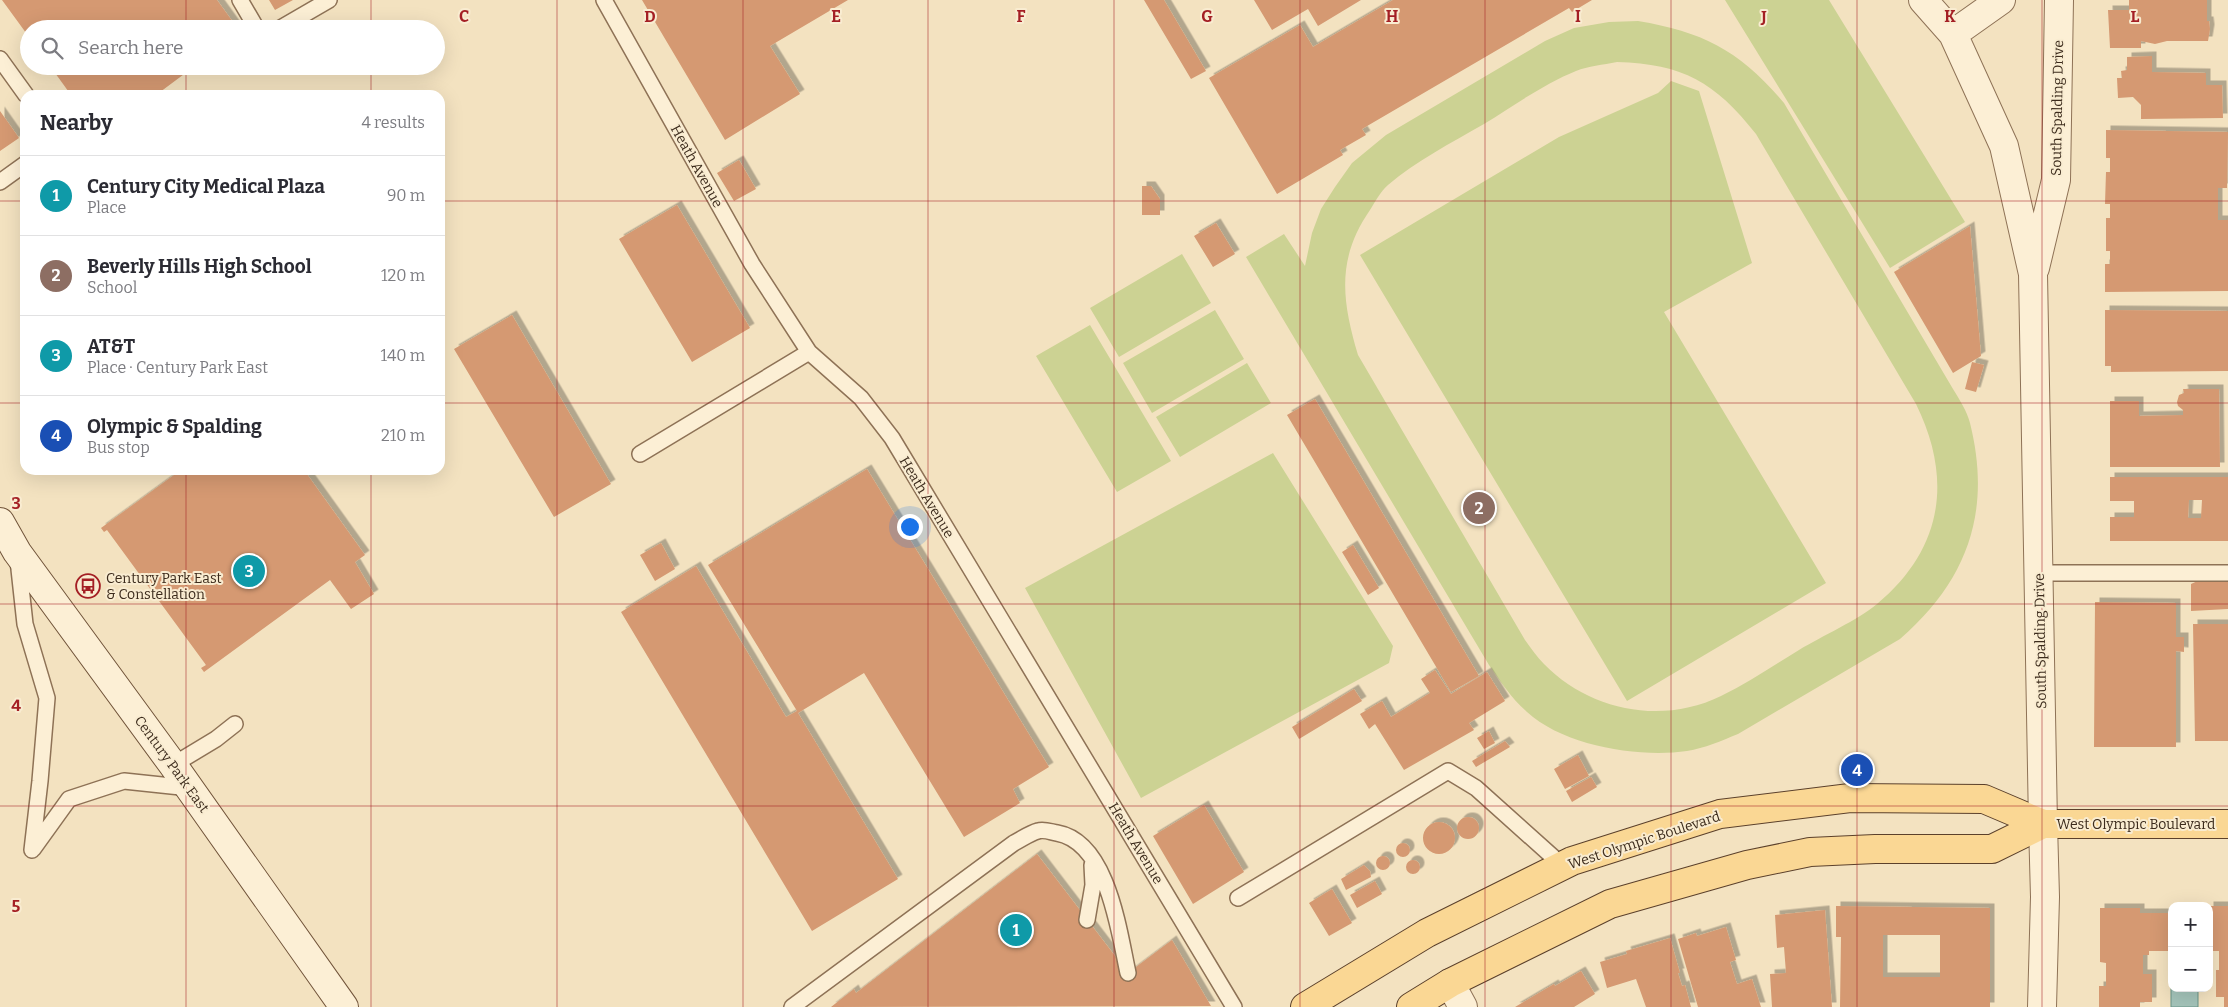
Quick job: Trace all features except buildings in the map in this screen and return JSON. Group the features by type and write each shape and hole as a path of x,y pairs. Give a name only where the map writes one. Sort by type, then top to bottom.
{"main road":[{"name":"West Olympic Boulevard","path":"1305,1007 1427,933 1572,861 1720,814 1850,798 1984,799 2043,824 2228,824"},
{"name":"West Olympic Boulevard","path":"1410,1007 1450,982 1610,904 1747,865 1810,852 1875,849 1992,849 2043,824"}],"street":[{"name":"South Spalding Drive","path":"1923,0 1953,34 2004,146 2033,274 2044,897 2042,1007"},
{"path":"1953,34 2001,0"},
{"name":"South Spalding Drive","path":"2033,274 2056,180 2059,0"},
{"name":"Century Park East","path":"0,522 17,552 190,788 344,1007"},
{"path":"1450,982 1463,1007"}],"lane":[{"path":"240,0 252,20"},
{"path":"295,20 329,0"},
{"name":"Heath Avenue","path":"604,0 752,264 809,352 862,398 892,438 1234,1007"},
{"path":"0,59 22,90"},
{"path":"0,182 20,168"},
{"path":"640,454 809,352"},
{"path":"17,552 25,624 46,698 40,781 32,850 69,799 124,781 190,788"},
{"path":"2039,573 2228,573"},
{"path":"173,765 216,739 235,724"},
{"path":"1238,898 1448,771 1476,788 1563,866"},
{"path":"792,1007 1014,843 1040,830 1063,834 1082,846 1091,856 1110,892 1128,973"},
{"path":"1087,920 1093,886 1091,856"}],"green space":[{"path":"1725,0 1829,0 1965,222 1890,268"},
{"path":"1638,21 1682,31 1702,38 1736,57 1768,85 1784,103 1963,405 1970,423 1976,455 1978,486 1969,542 1958,568 1943,593 1900,639 1738,734 1707,746 1668,753 1625,751 1581,741 1543,724 1527,712 1506,690 1489,665 1246,257 1284,234 1305,266 1312,233 1321,209 1352,163 1386,135 1545,41 1574,28 1609,22","holes":["1617,62 1661,67 1696,79 1726,101 1756,134 1916,404 1928,432 1935,459 1937,486 1935,511 1928,536 1916,560 1899,583 1877,604 1850,622 1721,696 1698,705 1675,710 1651,711 1605,702 1583,693 1562,680 1544,664 1525,640 1358,355 1348,316 1345,281 1347,263 1359,228 1376,200 1388,185 1399,176 1434,153 1564,76 1586,68"]},
{"path":"1671,81 1699,91 1752,263 1664,312 1826,583 1627,701 1360,255 1559,137 1658,93"},
{"path":"1182,254 1211,303 1119,357 1090,308"},
{"path":"1215,310 1244,359 1152,413 1123,363"},
{"path":"1090,325 1171,461 1117,492 1036,356"},
{"path":"1247,363 1271,403 1180,457 1156,417"},
{"path":"1273,453 1393,646 1389,663 1141,798 1025,588"}],"water":[{"path":"2171,992 2198,992 2198,1007 2171,1007"}],"place":[{"name":"Beverly Hills High School","path":"1479,508"},
{"name":"AT&T","path":"249,571"},
{"name":"Century Park East & Constellation","path":"88,586"},
{"name":"Olympic & Spalding","path":"1857,770"},
{"name":"Century City Medical Plaza","path":"1016,930"}]}
